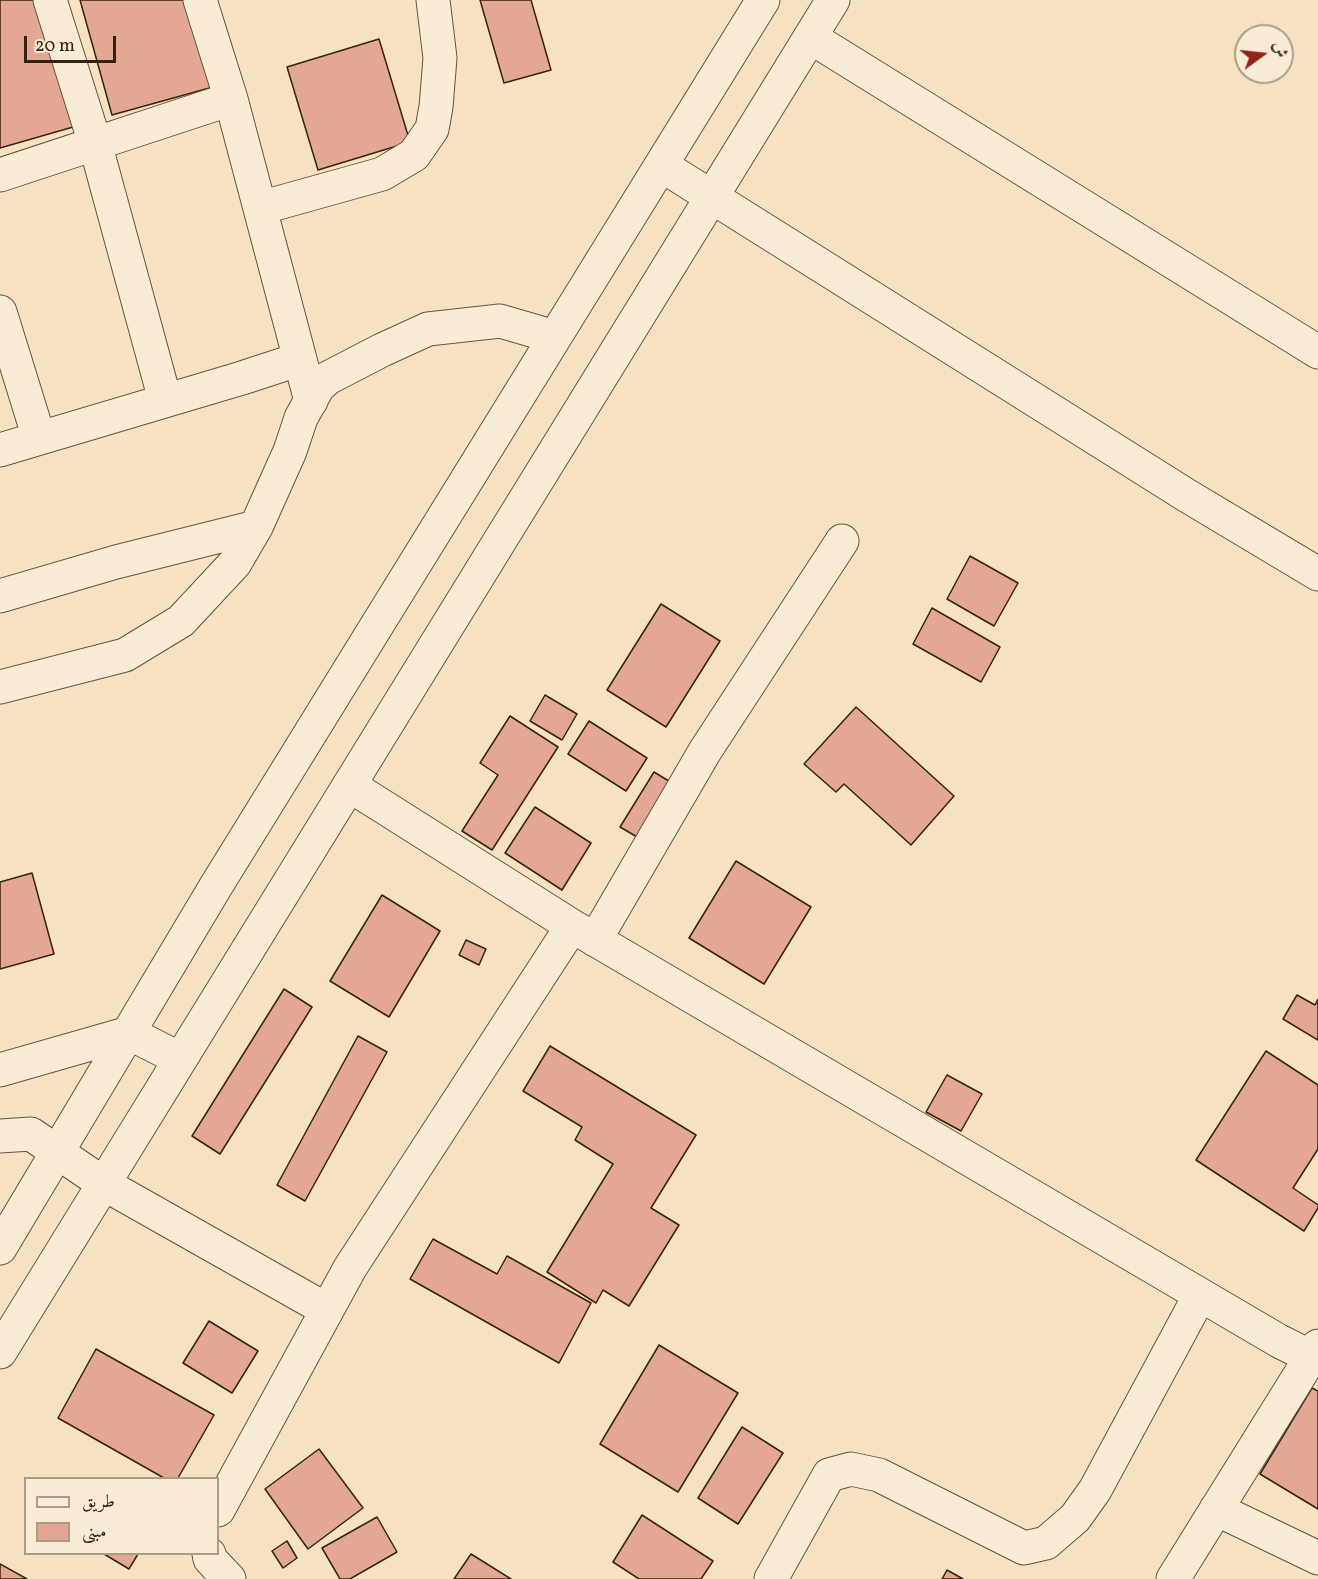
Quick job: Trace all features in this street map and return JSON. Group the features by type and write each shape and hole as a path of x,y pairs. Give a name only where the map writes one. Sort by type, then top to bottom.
{"street":[{"path":"50,0 96,143 165,400"},
{"path":"201,0 231,99 311,401"},
{"path":"260,208 382,174 414,155 432,129 436,107 440,58 433,0"},
{"path":"0,1248 216,886 763,0"},
{"path":"0,1352 833,0"},
{"path":"810,37 1318,352"},
{"path":"0,175 231,99"},
{"path":"661,165 1186,495 1318,574"},
{"path":"0,312 39,438"},
{"path":"0,687 125,655 181,621 235,563 256,527 290,452 302,418 318,387 328,378 428,329 500,321 555,337"},
{"path":"0,450 300,359"},
{"path":"0,596 116,562 256,527"},
{"path":"219,1508 350,1268 584,933 842,541"},
{"path":"349,785 584,933 1279,1341 1316,1355 1173,1579"},
{"path":"0,1070 129,1033 180,1059"},
{"path":"0,1136 31,1134 104,1184 327,1310"},
{"path":"771,1579 829,1475 850,1469 879,1475 1024,1548 1046,1543 1075,1518 1095,1490 1200,1295"},
{"path":"1216,1509 1318,1558"},
{"path":"209,1555 210,1559 229,1579"}],"building":[{"path":"0,0 44,0 80,125 0,148"},
{"path":"80,0 188,0 213,87 112,115"},
{"path":"480,0 531,0 551,70 504,83"},
{"path":"379,39 410,142 318,170 287,67"},
{"path":"970,556 1018,583 994,626 947,599"},
{"path":"661,604 720,641 666,727 607,690"},
{"path":"932,608 1000,647 981,682 913,644"},
{"path":"545,695 577,714 562,740 530,721"},
{"path":"856,707 954,796 911,845 844,784 836,792 804,764"},
{"path":"510,716 558,747 492,850 462,831 498,775 480,763"},
{"path":"589,721 647,758 626,791 568,754"},
{"path":"654,772 677,786 644,841 620,827"},
{"path":"535,807 591,843 562,890 505,853"},
{"path":"736,861 811,907 764,984 689,938"},
{"path":"32,873 54,954 0,969 0,882"},
{"path":"382,895 440,931 389,1017 330,981"},
{"path":"466,940 486,949 479,965 459,955"},
{"path":"284,989 312,1007 220,1154 192,1136"},
{"path":"1297,995 1315,1005 1318,999 1318,1040 1283,1019"},
{"path":"358,1036 387,1052 305,1201 277,1185"},
{"path":"550,1046 696,1135 651,1208 679,1225 629,1306 603,1290 596,1303 547,1272 613,1164 575,1140 582,1127 523,1091"},
{"path":"1266,1051 1318,1085 1318,1149 1293,1188 1318,1205 1304,1231 1196,1160"},
{"path":"947,1075 982,1094 961,1131 926,1112"},
{"path":"433,1239 497,1274 507,1256 591,1303 559,1363 410,1279"},
{"path":"209,1321 258,1351 232,1393 183,1363"},
{"path":"659,1345 738,1393 678,1492 600,1444"},
{"path":"96,1349 214,1415 179,1477 162,1477 58,1418"},
{"path":"1312,1388 1318,1391 1318,1509 1260,1474"},
{"path":"742,1427 783,1453 738,1524 698,1498"},
{"path":"319,1449 363,1508 308,1549 265,1489"},
{"path":"642,1515 713,1561 701,1579 639,1579 613,1562"},
{"path":"377,1517 397,1552 350,1579 340,1579 322,1548"},
{"path":"287,1541 297,1558 283,1568 272,1551"},
{"path":"471,1554 511,1579 454,1579"},
{"path":"106,1555 137,1555 129,1569"},
{"path":"0,1564 27,1579 0,1579"},
{"path":"947,1570 963,1579 942,1579"}]}
